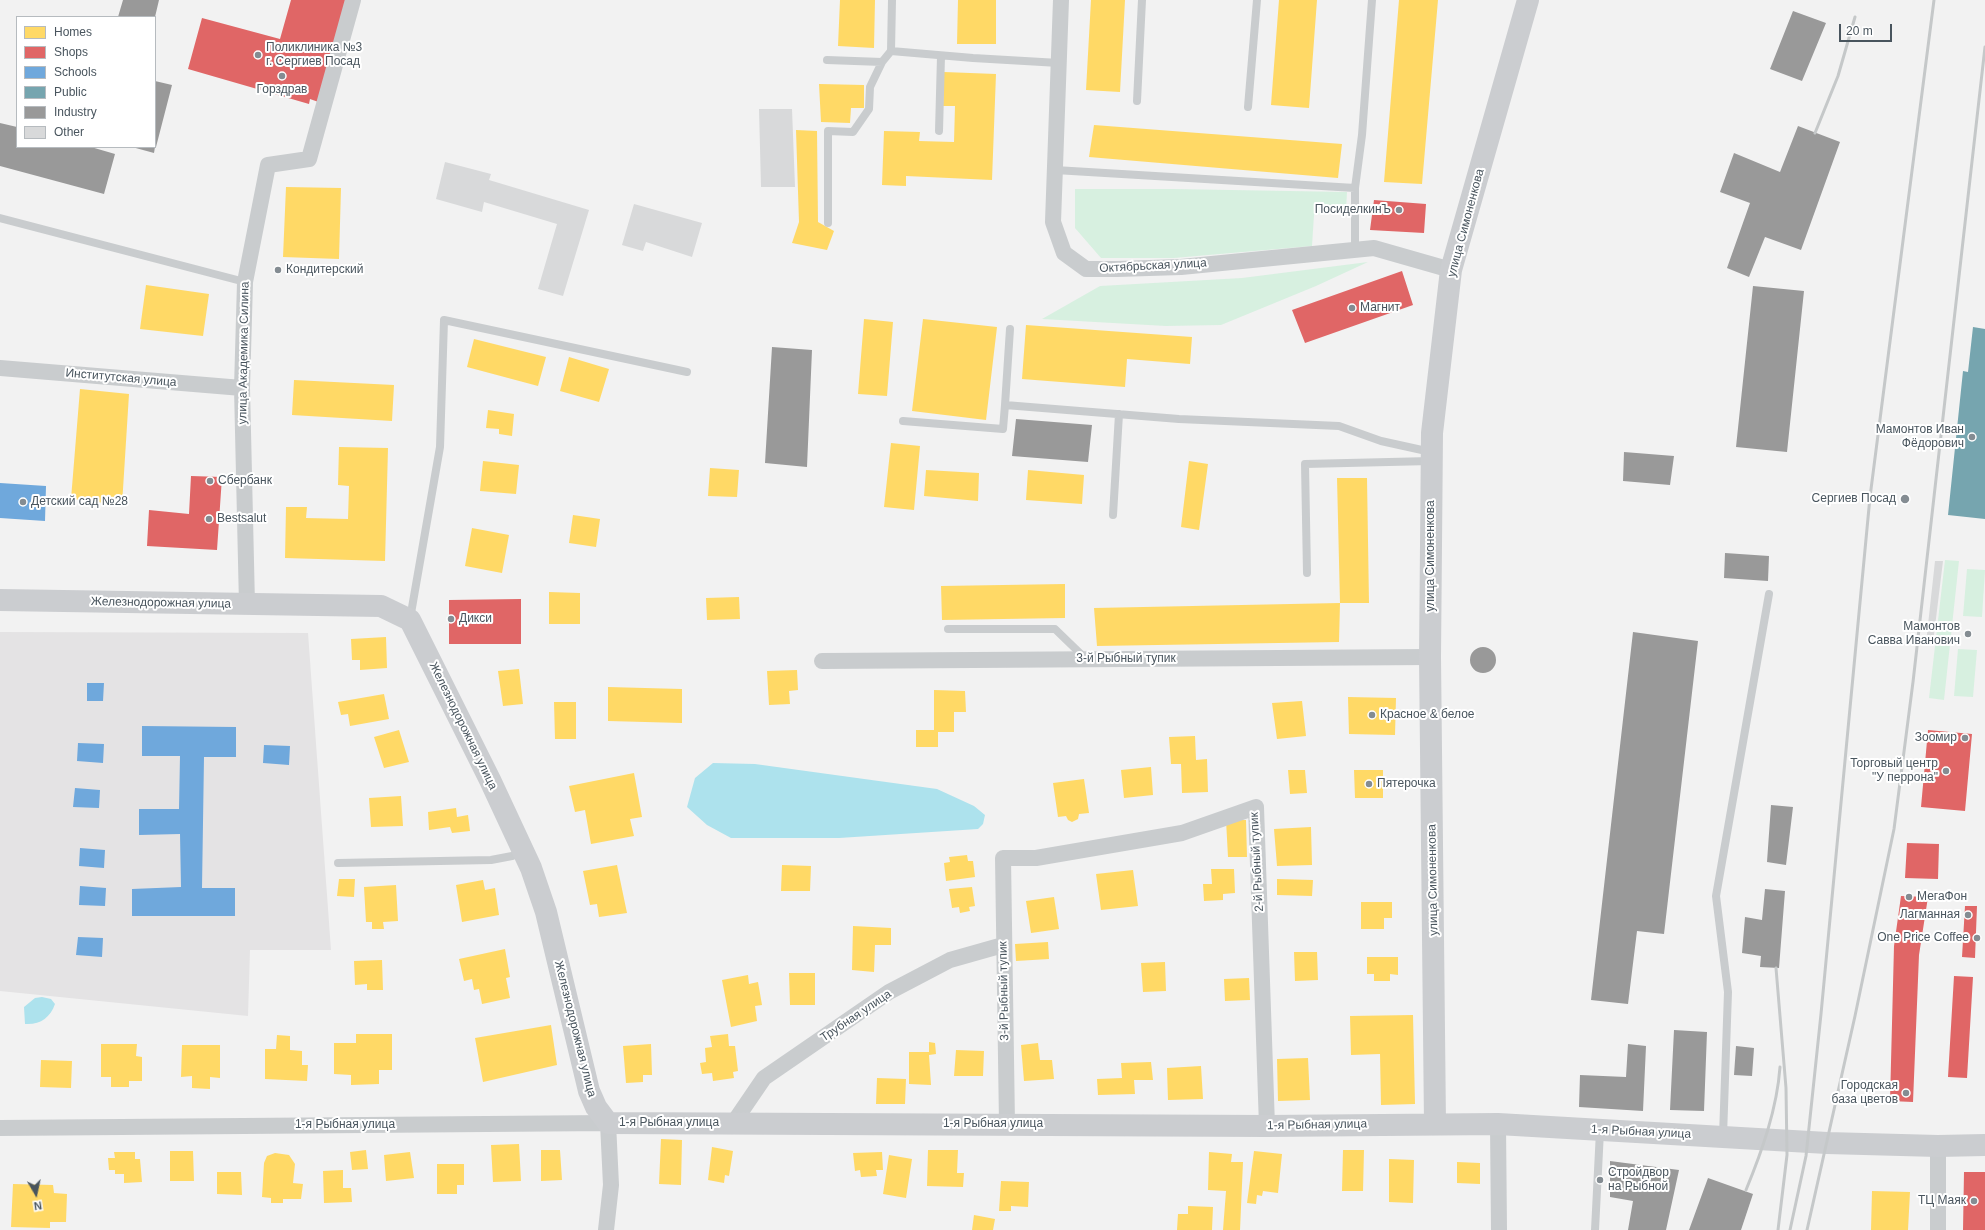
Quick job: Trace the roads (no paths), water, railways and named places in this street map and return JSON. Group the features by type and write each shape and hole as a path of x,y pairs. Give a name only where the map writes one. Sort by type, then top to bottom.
{"street":[{"name":"улица Академика Силина","path":"246,605 242,388 245,282 268,165 309,159 353,0"},
{"name":"Октябрьская улица","path":"1061,0 1053,222 1064,253 1086,269 1181,267 1374,248 1451,270"},
{"name":"улица Симоненкова","path":"1435,1124 1430,657 1432,433 1451,270 1528,0"},
{"name":"Институтская улица","path":"0,368 242,388"},
{"name":"Железнодорожная улица","path":"0,600 381,606 410,620 524,851 546,912 589,1091 596,1107 608,1123"},
{"name":"3-й Рыбный тупик","path":"822,661 1430,657"},
{"name":"2-й Рыбный тупик","path":"1003,858 1036,858 1182,833 1256,807 1267,1126"},
{"name":"3-й Рыбный тупик","path":"1003,858 1003,945 1007,1124"},
{"name":"Трубная улица","path":"734,1122 764,1078 889,992 950,960 1003,945"},
{"name":"1-я Рыбная улица","path":"0,1128 734,1122 1267,1126 1498,1124 1827,1143 1938,1146 1985,1145"},
{"path":"606,1230 611,1185 608,1123"},
{"path":"1498,1124 1499,1230"},
{"path":"1938,1146 1938,1230"}],"lane":[{"path":"828,222 828,131 853,132 869,109 870,87 882,62 891,51 892,0"},
{"path":"1137,101 1142,0"},
{"path":"1248,107 1257,0"},
{"path":"1355,250 1355,188 1362,135 1372,0"},
{"path":"891,51 942,56 1059,63"},
{"path":"939,131 942,56"},
{"path":"827,60 882,62"},
{"path":"1055,170 1355,188"},
{"path":"0,218 245,282"},
{"path":"410,620 440,448 444,320 687,372"},
{"path":"903,421 1003,429 1010,329"},
{"path":"1005,405 1179,419 1339,426 1432,457"},
{"path":"1113,515 1119,414"},
{"path":"1308,573 1305,464 1432,457"},
{"path":"1723,1137 1728,992 1716,896 1769,594"},
{"path":"948,629 1055,629 1086,659"},
{"path":"338,863 491,860 512,856 524,851"},
{"path":"1595,1230 1600,1130"}],"water":[{"path":"713,763 755,764 937,789 974,806 985,815 983,824 978,829 839,838 731,838 707,825 687,807 695,778"},
{"path":"42,997 51,999 55,1004 53,1009 44,1020 25,1024 24,1007 35,998"}],"railway":[{"path":"1790,1230 1806,1156 1821,1014 1870,497 1934,0"},
{"path":"1815,133 1838,76 1855,17"},
{"path":"1807,1230 1855,1016 1894,829 1913,682 1985,47"},
{"path":"1776,968 1786,1088 1787,1155 1778,1230"},
{"path":"1746,1190 1768,1130 1776,1098 1780,1067"}],"place":[{"name":"Поликлиника №3 г. Сергиев Посад","path":"258,55"},
{"name":"Горздрав","path":"282,76"},
{"name":"ПосиделкинЪ","path":"1399,210"},
{"name":"Кондитерский","path":"278,270"},
{"name":"Магнит","path":"1352,308"},
{"name":"Мамонтов Иван Фёдорович","path":"1972,437"},
{"name":"Сбербанк","path":"210,481"},
{"name":"Сергиев Посад","path":"1905,499"},
{"name":"Детский сад №28","path":"23,502"},
{"name":"Bestsalut","path":"209,519"},
{"name":"Дикси","path":"451,619"},
{"name":"Мамонтов Савва Иванович","path":"1968,634"},
{"name":"Красное & белое","path":"1372,715"},
{"name":"Зоомир","path":"1965,738"},
{"name":"Торговый центр \"У перрона\"","path":"1946,771"},
{"name":"Пятерочка","path":"1369,784"},
{"name":"МегаФон","path":"1909,897"},
{"name":"Лагманная","path":"1968,915"},
{"name":"One Price Coffee","path":"1977,938"},
{"name":"Городская база цветов","path":"1906,1093"},
{"name":"Стройдвор на Рыбной","path":"1600,1180"},
{"name":"ТЦ Маяк","path":"1974,1201"}]}
